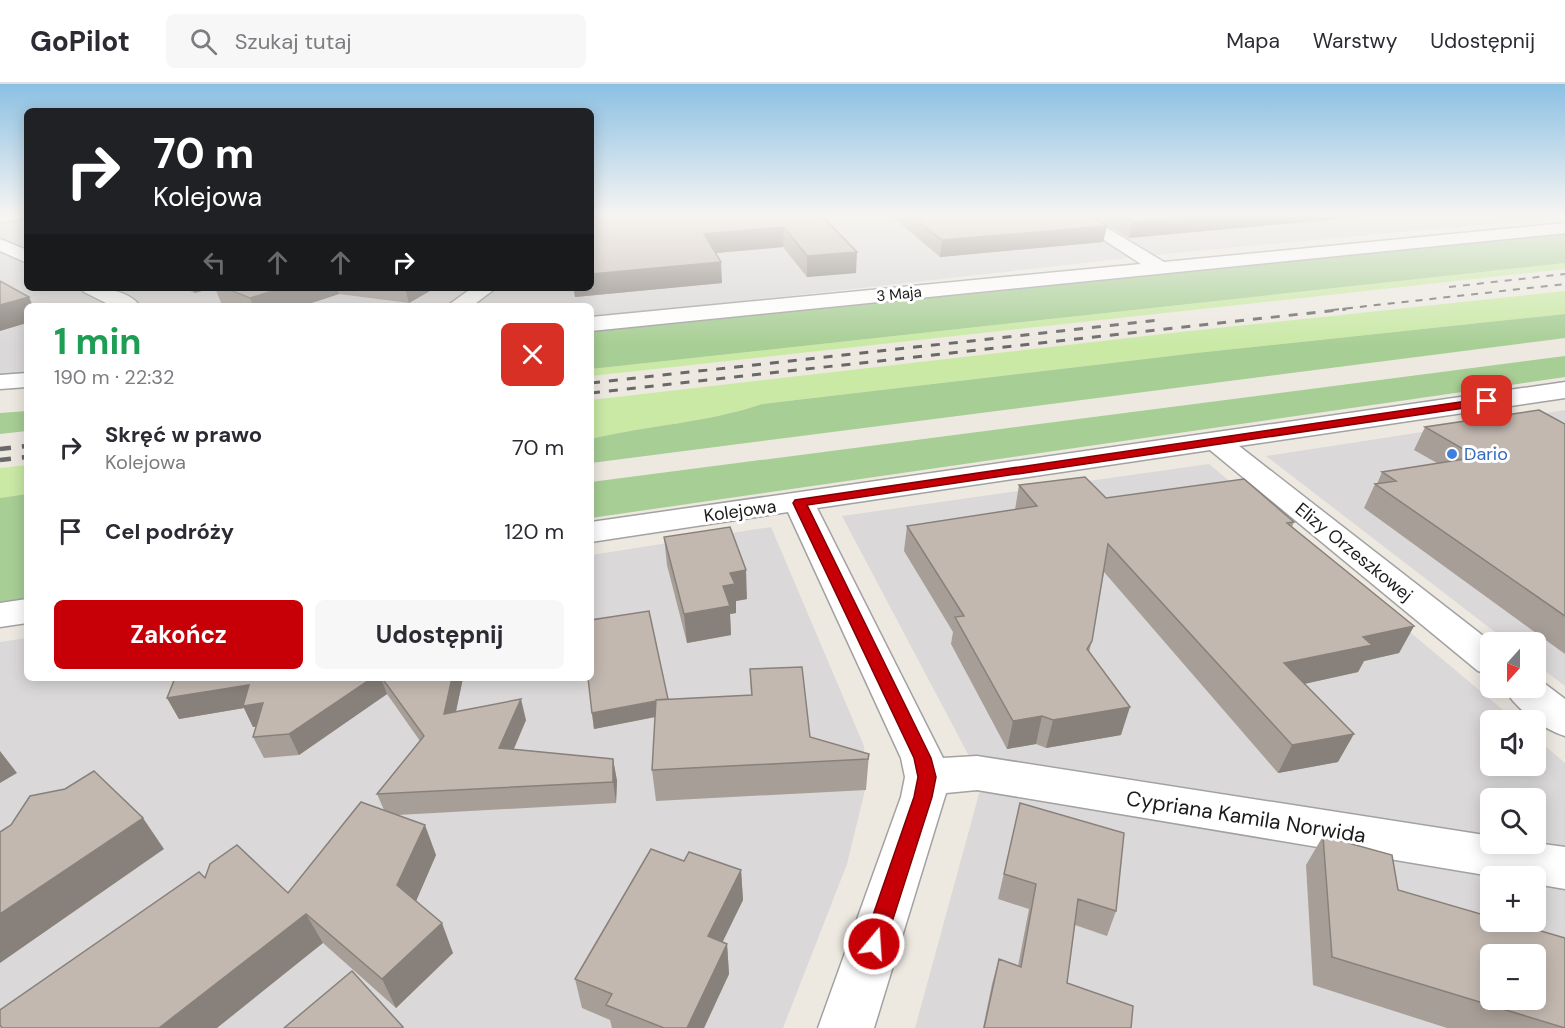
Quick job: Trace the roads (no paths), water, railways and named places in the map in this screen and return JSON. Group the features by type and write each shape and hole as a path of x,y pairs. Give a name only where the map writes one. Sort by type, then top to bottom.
{"street":[{"path":"1145,258 1161,268"},
{"name":"3 Maja","path":"594,324 1261,258"},
{"path":"97,291 123,303"},
{"path":"463,303 481,291"},
{"path":"0,382 24,380"},
{"name":"Kolejowa","path":"594,532 1562,392"},
{"name":"Elizy Orzeszkowej","path":"1217,442 1480,653"},
{"path":"799,503 922,758 927,777 923,797 846,1028"},
{"path":"0,615 24,611"},
{"path":"1537,698 1565,721"},
{"name":"Cypriana Kamila Norwida","path":"927,777 977,773 1565,868"}],"railway":[{"path":"1449,287 1565,274"},
{"path":"1332,310 1565,284"},
{"path":"594,393 1346,309"},
{"path":"594,383 1160,320"},
{"path":"0,449 24,446"},
{"path":"0,460 24,457"}],"place":[{"name":"Dario","path":"1452,454"}]}
